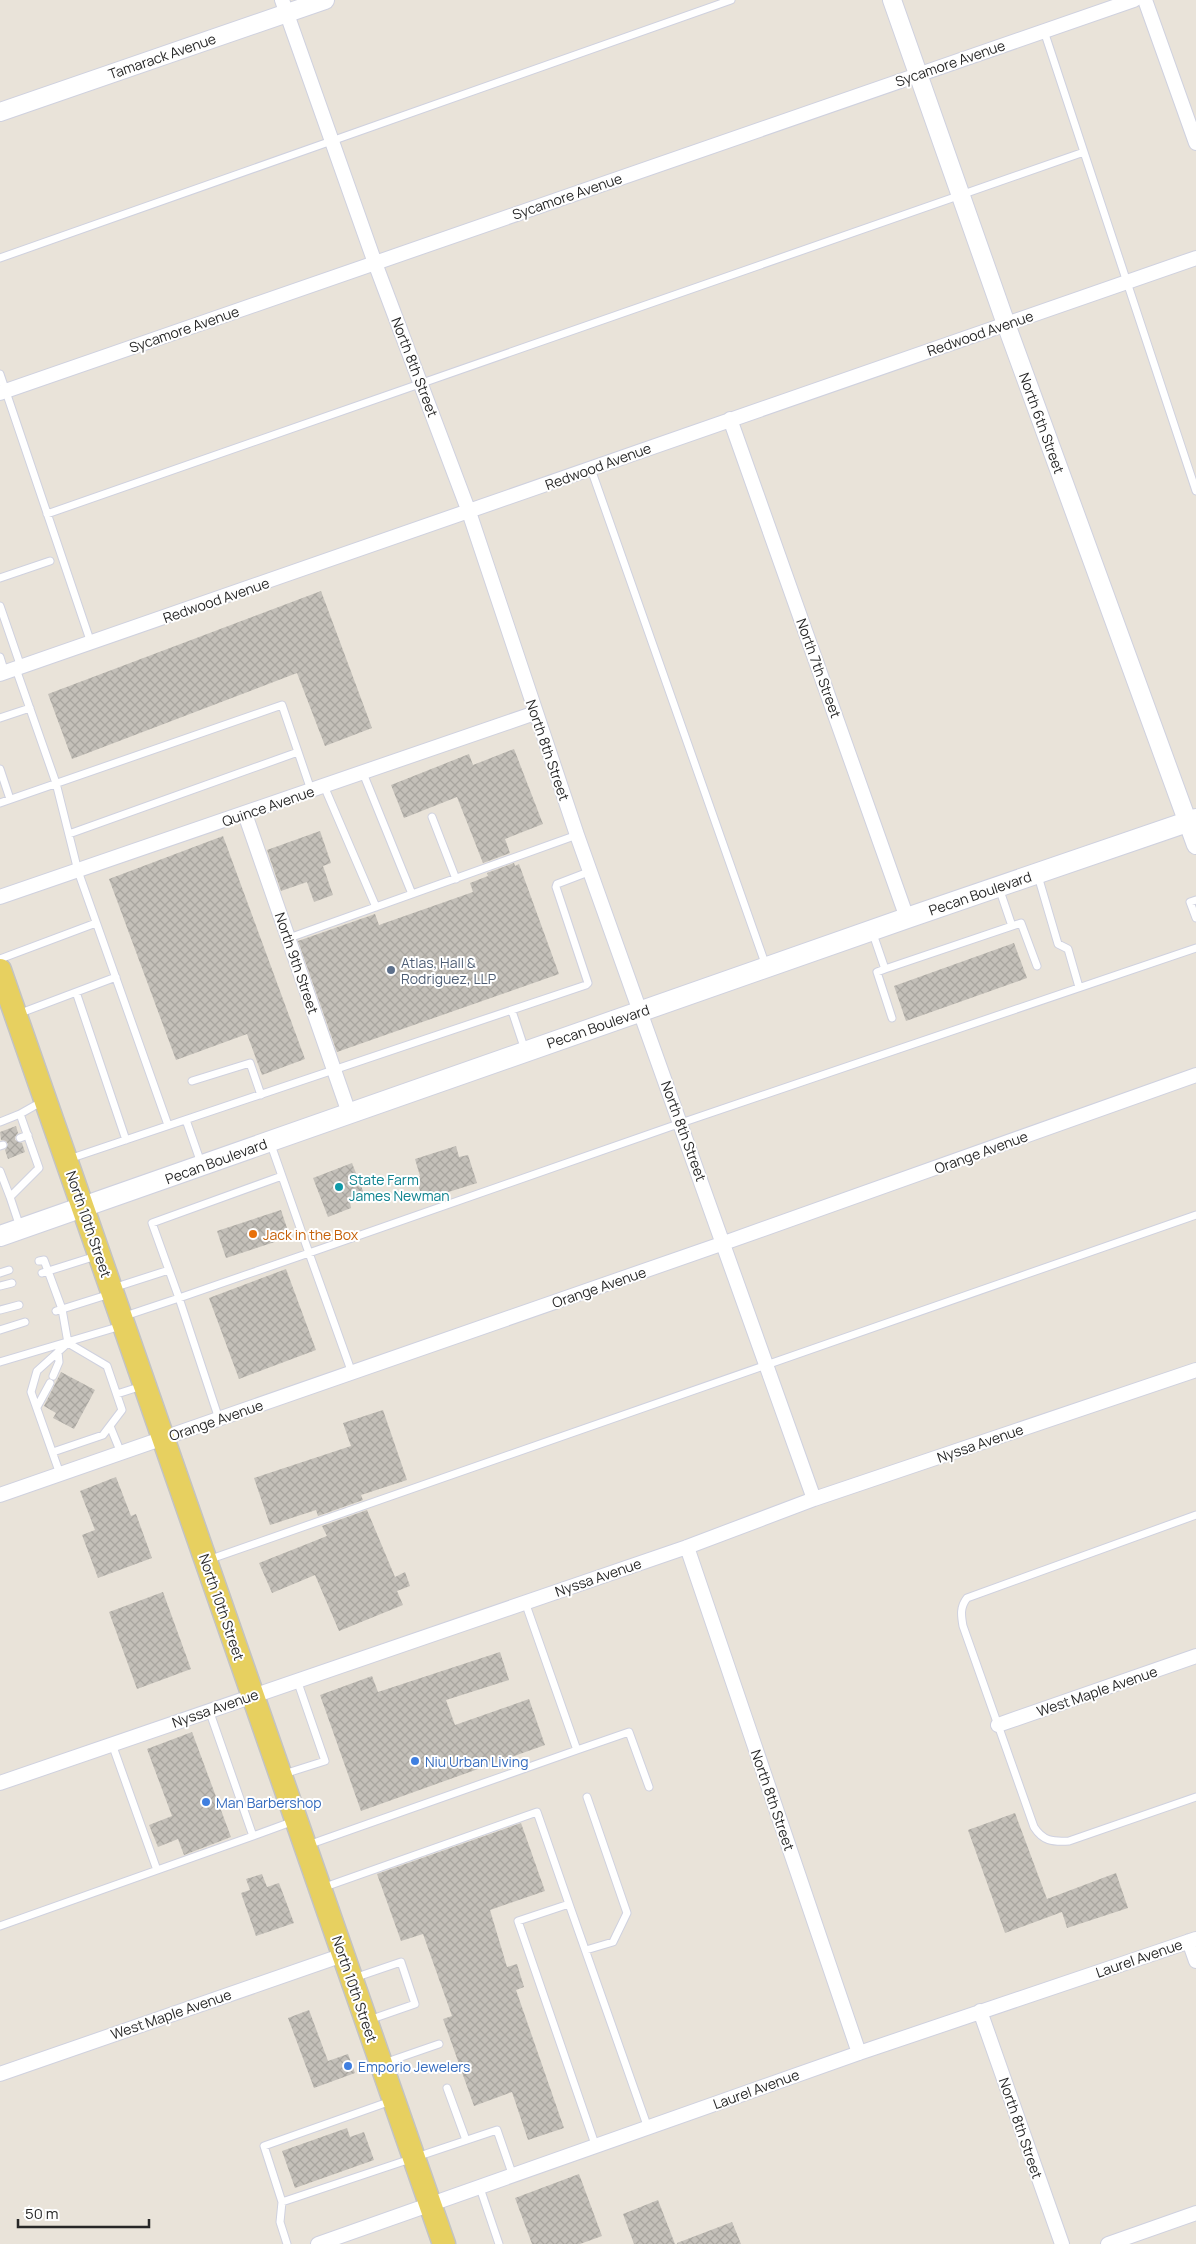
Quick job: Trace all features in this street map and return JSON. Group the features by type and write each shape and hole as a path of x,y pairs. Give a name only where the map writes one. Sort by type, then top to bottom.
{"main road":[{"name":"Pecan Boulevard","path":"0,1236 872,930 1192,820"},
{"name":"North 10th Street","path":"0,970 444,2244"}],"street":[{"name":"Tamarack Avenue","path":"0,111 284,7 325,0"},
{"name":"North 6th Street","path":"892,0 1006,324 1192,820 1196,845"},
{"name":"Sycamore Avenue","path":"3,392 1134,0"},
{"path":"1145,0 1196,143"},
{"name":"North 8th Street","path":"284,7 375,263 469,512 535,713 814,1499"},
{"name":"Redwood Avenue","path":"10,671 1196,258"},
{"name":"North 7th Street","path":"730,419 907,918"},
{"name":"Quince Avenue","path":"0,897 535,713"},
{"name":"North 9th Street","path":"245,814 349,1113"},
{"name":"Orange Avenue","path":"0,1494 724,1243 1196,1075"},
{"name":"Nyssa Avenue","path":"0,1783 686,1547 814,1499 1196,1370"},
{"name":"North 8th Street","path":"686,1547 859,2053"},
{"name":"West Maple Avenue","path":"998,1725 1196,1656"},
{"path":"1192,1940 1196,1961"},
{"name":"Laurel Avenue","path":"318,2244 859,2053 1192,1940"},
{"name":"West Maple Avenue","path":"0,2074 343,1954"},
{"name":"North 8th Street","path":"980,2011 1062,2244"},
{"path":"1108,2244 1196,2213"}],"lane":[{"path":"0,258 731,0"},
{"path":"1044,31 1196,491"},
{"path":"48,514 1084,152"},
{"path":"0,374 3,392 48,514 91,643"},
{"path":"591,469 767,967"},
{"path":"0,578 50,561"},
{"path":"0,606 10,671"},
{"path":"0,657 10,671 30,708 56,784 78,870 168,1125"},
{"path":"0,803 282,705 311,791"},
{"path":"0,718 30,708"},
{"path":"69,834 298,752"},
{"path":"0,769 10,799"},
{"path":"363,773 412,894"},
{"path":"324,786 376,907"},
{"path":"432,817 456,879"},
{"path":"289,938 578,834"},
{"path":"66,1160 586,985 588,983 556,884 591,871"},
{"path":"1037,874 1058,944 1068,949 1079,987"},
{"path":"998,887 1012,926"},
{"path":"1196,900 1190,902 1196,918"},
{"path":"0,959 96,922"},
{"path":"892,1018 876,972 884,969 1021,922 1037,966"},
{"path":"872,930 884,969"},
{"path":"0,1362 68,1344 179,1298 681,1123 1196,948"},
{"path":"16,1015 116,977"},
{"path":"76,992 126,1140"},
{"path":"512,1011 526,1052"},
{"path":"192,1081 250,1063 261,1095"},
{"path":"0,1122 20,1114 45,1100"},
{"path":"10,1197 39,1168 20,1114"},
{"path":"186,1120 202,1166"},
{"path":"20,1138 28,1135"},
{"path":"270,1142 352,1373"},
{"path":"0,1171 21,1229"},
{"path":"218,1419 170,1270 152,1223 282,1176"},
{"path":"206,1561 1196,1215"},
{"path":"45,1272 99,1255"},
{"path":"39,1261 44,1260 45,1272 59,1310 68,1344 107,1366 122,1410 102,1435 53,1452"},
{"path":"0,1273 9,1270"},
{"path":"59,1310 170,1270"},
{"path":"0,1286 12,1283"},
{"path":"0,1310 19,1305"},
{"path":"0,1330 25,1322"},
{"path":"60,1474 31,1392 37,1370 68,1344"},
{"path":"37,1407 59,1362 58,1352"},
{"path":"116,1394 144,1385"},
{"path":"110,1426 121,1452"},
{"path":"1196,1515 967,1598 960,1613 1034,1827 1040,1836 1053,1842 1069,1841 1196,1797"},
{"path":"524,1602 577,1750"},
{"path":"281,1775 325,1760 297,1680"},
{"path":"209,1710 253,1836"},
{"path":"305,1846 629,1732 649,1787"},
{"path":"112,1744 157,1870"},
{"path":"586,1950 613,1942 627,1913 587,1797"},
{"path":"320,1889 537,1812 648,2128"},
{"path":"0,1926 296,1820"},
{"path":"569,1904 518,1920 596,2147"},
{"path":"351,1979 401,1962 415,2004 366,2021"},
{"path":"381,2064 439,2044"},
{"path":"447,2088 466,2140"},
{"path":"286,2244 280,2222 282,2202 264,2146 394,2100"},
{"path":"282,2202 497,2130 514,2176"},
{"path":"480,2188 499,2244"}],"building":[{"path":"321,591 372,728 325,746 297,673 72,759 48,694"},
{"path":"514,749 543,824 505,839 510,853 483,863 457,797 404,818 391,785 469,754 473,765"},
{"path":"320,831 331,863 323,866 333,895 314,902 307,882 281,891 267,850"},
{"path":"223,836 305,1059 262,1075 247,1034 176,1060 109,879"},
{"name":"Atlas, Hall & Rodriguez, LLP","path":"514,863 515,866 519,864 559,974 337,1052 298,941 375,914 379,925 473,892 470,883 488,876 487,873"},
{"path":"1014,943 1027,978 906,1021 894,986"},
{"path":"16,1126 18,1133 15,1140 22,1143 25,1152 8,1159 5,1150 8,1144 6,1141 1,1140 0,1132"},
{"path":"456,1146 459,1157 468,1155 477,1183 423,1200 416,1178 420,1176 415,1159"},
{"name":"State Farm James Newman","path":"352,1163 365,1196 350,1202 351,1208 328,1217 313,1178"},
{"name":"Jack in the Box","path":"281,1210 290,1237 226,1258 217,1231"},
{"path":"286,1269 316,1350 239,1379 209,1298"},
{"path":"61,1372 95,1390 74,1429 53,1418 56,1413 44,1406"},
{"path":"383,1410 407,1480 361,1495 363,1500 318,1516 316,1510 270,1525 254,1478 351,1446 343,1423"},
{"path":"116,1477 131,1516 136,1514 152,1558 98,1578 82,1535 95,1530 80,1491"},
{"path":"367,1510 395,1577 405,1572 410,1586 397,1591 403,1605 339,1631 315,1575 272,1593 259,1563 327,1536 322,1526"},
{"path":"163,1592 191,1669 137,1689 109,1612"},
{"path":"500,1652 509,1680 446,1700 455,1725 529,1699 545,1745 361,1811 320,1695 372,1676 378,1692"},
{"path":"192,1732 231,1837 184,1855 178,1839 158,1847 149,1825 172,1816 147,1749"},
{"path":"1015,1813 1047,1899 1116,1873 1128,1908 1067,1928 1062,1912 1005,1933 968,1830"},
{"path":"521,1823 545,1891 490,1910 507,1967 517,1964 524,1987 516,1990 564,2128 528,2140 512,2092 474,2106 443,2019 452,2016 423,1934 401,1941 377,1874"},
{"path":"262,1874 267,1887 279,1883 294,1923 256,1936 241,1893 250,1890 246,1879"},
{"path":"309,2010 328,2061 348,2054 355,2073 314,2088 288,2018"},
{"path":"347,2128 350,2137 364,2132 374,2160 295,2188 282,2151"},
{"path":"579,2174 602,2236 580,2244 532,2244 515,2198"},
{"path":"658,2200 675,2244 634,2244 623,2214"},
{"path":"732,2222 741,2244 677,2244 677,2243"}],"place":[{"name":"Atlas, Hall & Rodriguez, LLP","path":"391,970"},
{"name":"State Farm James Newman","path":"339,1187"},
{"name":"Jack in the Box","path":"253,1234"},
{"name":"Niu Urban Living","path":"415,1761"},
{"name":"Man Barbershop","path":"206,1802"},
{"name":"Emporio Jewelers","path":"348,2066"}]}
